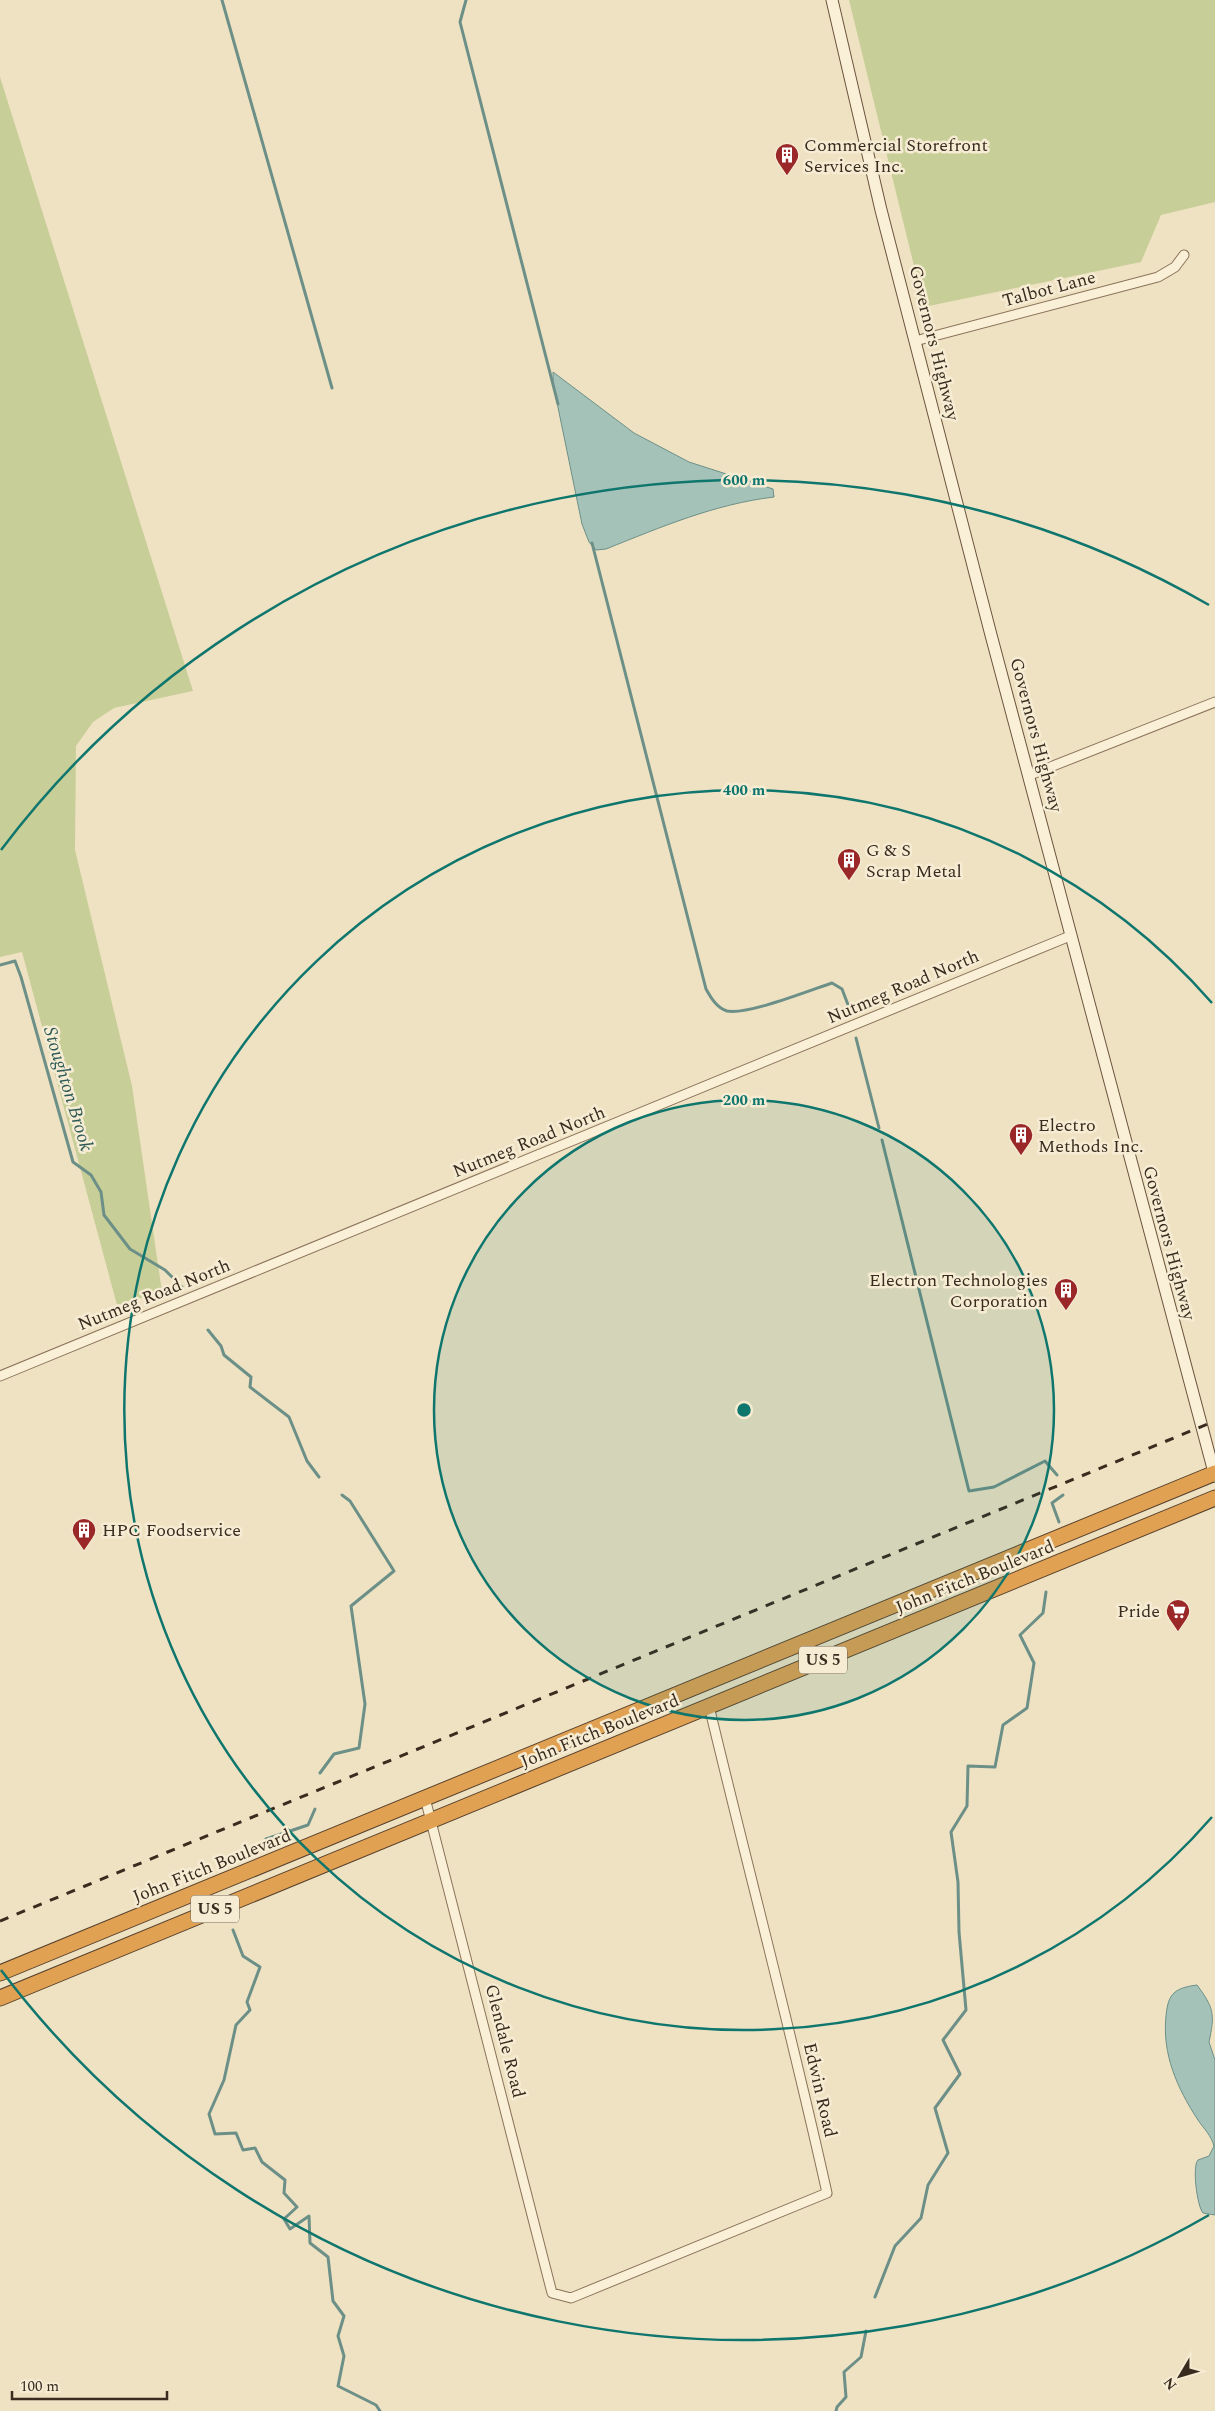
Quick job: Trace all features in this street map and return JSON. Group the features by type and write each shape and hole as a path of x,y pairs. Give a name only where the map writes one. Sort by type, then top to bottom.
{"highway":[{"name":"John Fitch Boulevard","path":"0,1973 1215,1474"},
{"name":"John Fitch Boulevard","path":"0,1998 1215,1498"}],"street":[{"name":"Governors Highway","path":"832,0 860,123 915,341 1030,775 1070,936 1215,1474"},
{"name":"Talbot Lane","path":"915,341 1158,277 1175,267 1184,255"},
{"path":"1030,775 1215,702"},
{"name":"Nutmeg Road North","path":"0,1376 1070,936"},
{"name":"Edwin Road","path":"552,2293 571,2298 827,2194 803,2085 709,1706"},
{"name":"Glendale Road","path":"425,1798 552,2293"}],"green space":[{"path":"849,0 1215,0 1215,202 1161,215 1141,262 924,307"},
{"path":"0,77 193,691 114,708 93,722 76,746 75,850 132,1086 162,1292 117,1305 22,952 0,957"}],"water":[{"path":"553,372 634,433 689,462 773,489 774,497 752,500 709,511 606,549 596,550 589,542 582,524 553,383"},
{"path":"1197,1985 1212,2012 1209,2042 1215,2060 1215,2215 1203,2213 1197,2195 1195,2178 1198,2160 1209,2156 1214,2146 1213,2142 1184,2096 1173,2070 1166,2044 1166,2016 1171,1997 1178,1990"}],"waterway":[{"path":"222,0 332,388"},
{"path":"466,0 460,22 558,404"},
{"path":"592,543 706,989 720,1008 727,1011 737,1011 763,1006 832,983 842,989 850,1010"},
{"name":"Stoughton Brook","path":"0,965 15,961 21,977 73,1162 91,1175 101,1192 104,1215 130,1249 165,1270 182,1287"},
{"path":"856,1038 879,1128"},
{"path":"882,1140 969,1491 994,1487 1045,1461 1057,1475"},
{"name":"Stoughton Brook","path":"208,1330 221,1346 224,1355 251,1377 250,1387 289,1417 307,1461 319,1477"},
{"name":"Stoughton Brook","path":"320,1773 334,1754 359,1748 365,1704 351,1606 394,1571 350,1501 342,1495"},
{"path":"1059,1522 1052,1503 1063,1495"},
{"path":"875,2297 895,2246 921,2218 928,2185 948,2153 935,2108 960,2074 943,2040 966,2010 959,1932 958,1882 951,1832 967,1806 968,1766 995,1767 1003,1725 1027,1708 1034,1663 1020,1635 1043,1613 1046,1592"},
{"name":"Stoughton Brook","path":"266,1839 308,1825 315,1809"},
{"name":"Stoughton Brook","path":"233,1930 243,1956 260,1967 247,2002 250,2010 236,2025 224,2080 209,2114 215,2134 236,2133 243,2150 255,2148 262,2162 285,2180 284,2193 297,2207 284,2219 290,2229 309,2216 310,2243 328,2257 333,2301 344,2316 338,2336 344,2356 338,2386 376,2405 380,2411"},
{"path":"836,2411 837,2407 846,2397 844,2372 861,2357 866,2331"}],"railway":[{"path":"0,1921 1215,1421"}],"place":[{"name":"Commercial Storefront Services Inc.","path":"787,176"},
{"name":"G & S Scrap Metal","path":"849,881"},
{"name":"Electro Methods Inc.","path":"1021,1156"},
{"name":"Electron Technologies Corporation","path":"1066,1311"},
{"name":"HPC Foodservice","path":"84,1551"},
{"name":"Pride","path":"1178,1632"}]}
